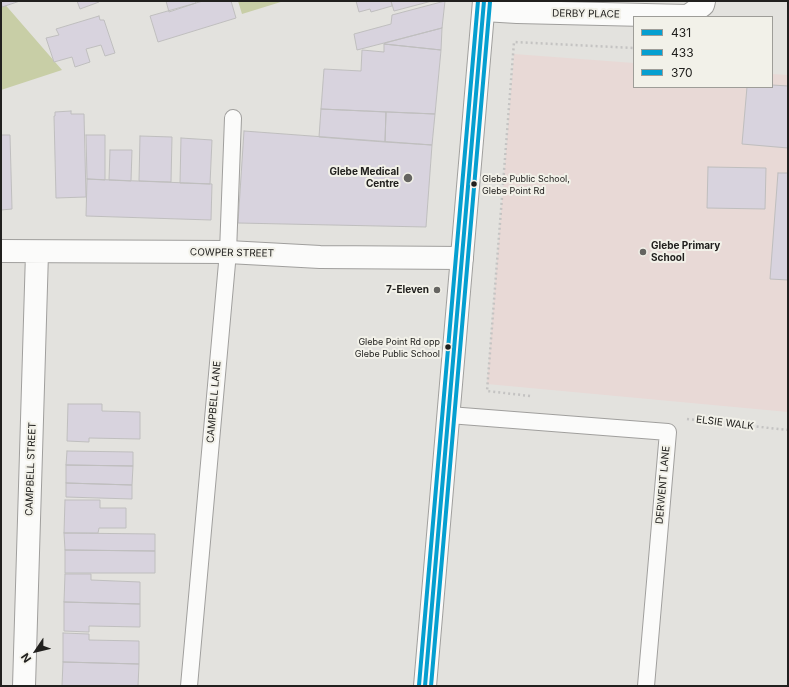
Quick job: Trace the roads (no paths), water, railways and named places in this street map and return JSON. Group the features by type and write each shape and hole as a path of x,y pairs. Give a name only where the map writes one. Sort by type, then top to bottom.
{"street":[{"name":"DERBY PLACE","path":"484,5 517,12 696,8"},
{"path":"425,686 484,5"},
{"name":"COWPER STREET","path":"1,252 228,252 320,257 462,258"},
{"name":"CAMPBELL STREET","path":"24,686 37,253"}],"lane":[{"name":"CAMPBELL LANE","path":"190,686 228,252 234,118"},
{"name":"DERWENT LANE","path":"449,415 668,432 646,686"}],"place":[{"name":"Glebe Medical Centre","path":"408,178"},
{"name":"Glebe Public School, Glebe Point Rd","path":"474,184"},
{"name":"Glebe Primary School","path":"643,252"},
{"name":"7-Eleven","path":"437,290"},
{"name":"Glebe Point Rd opp Glebe Public School","path":"448,347"}]}
